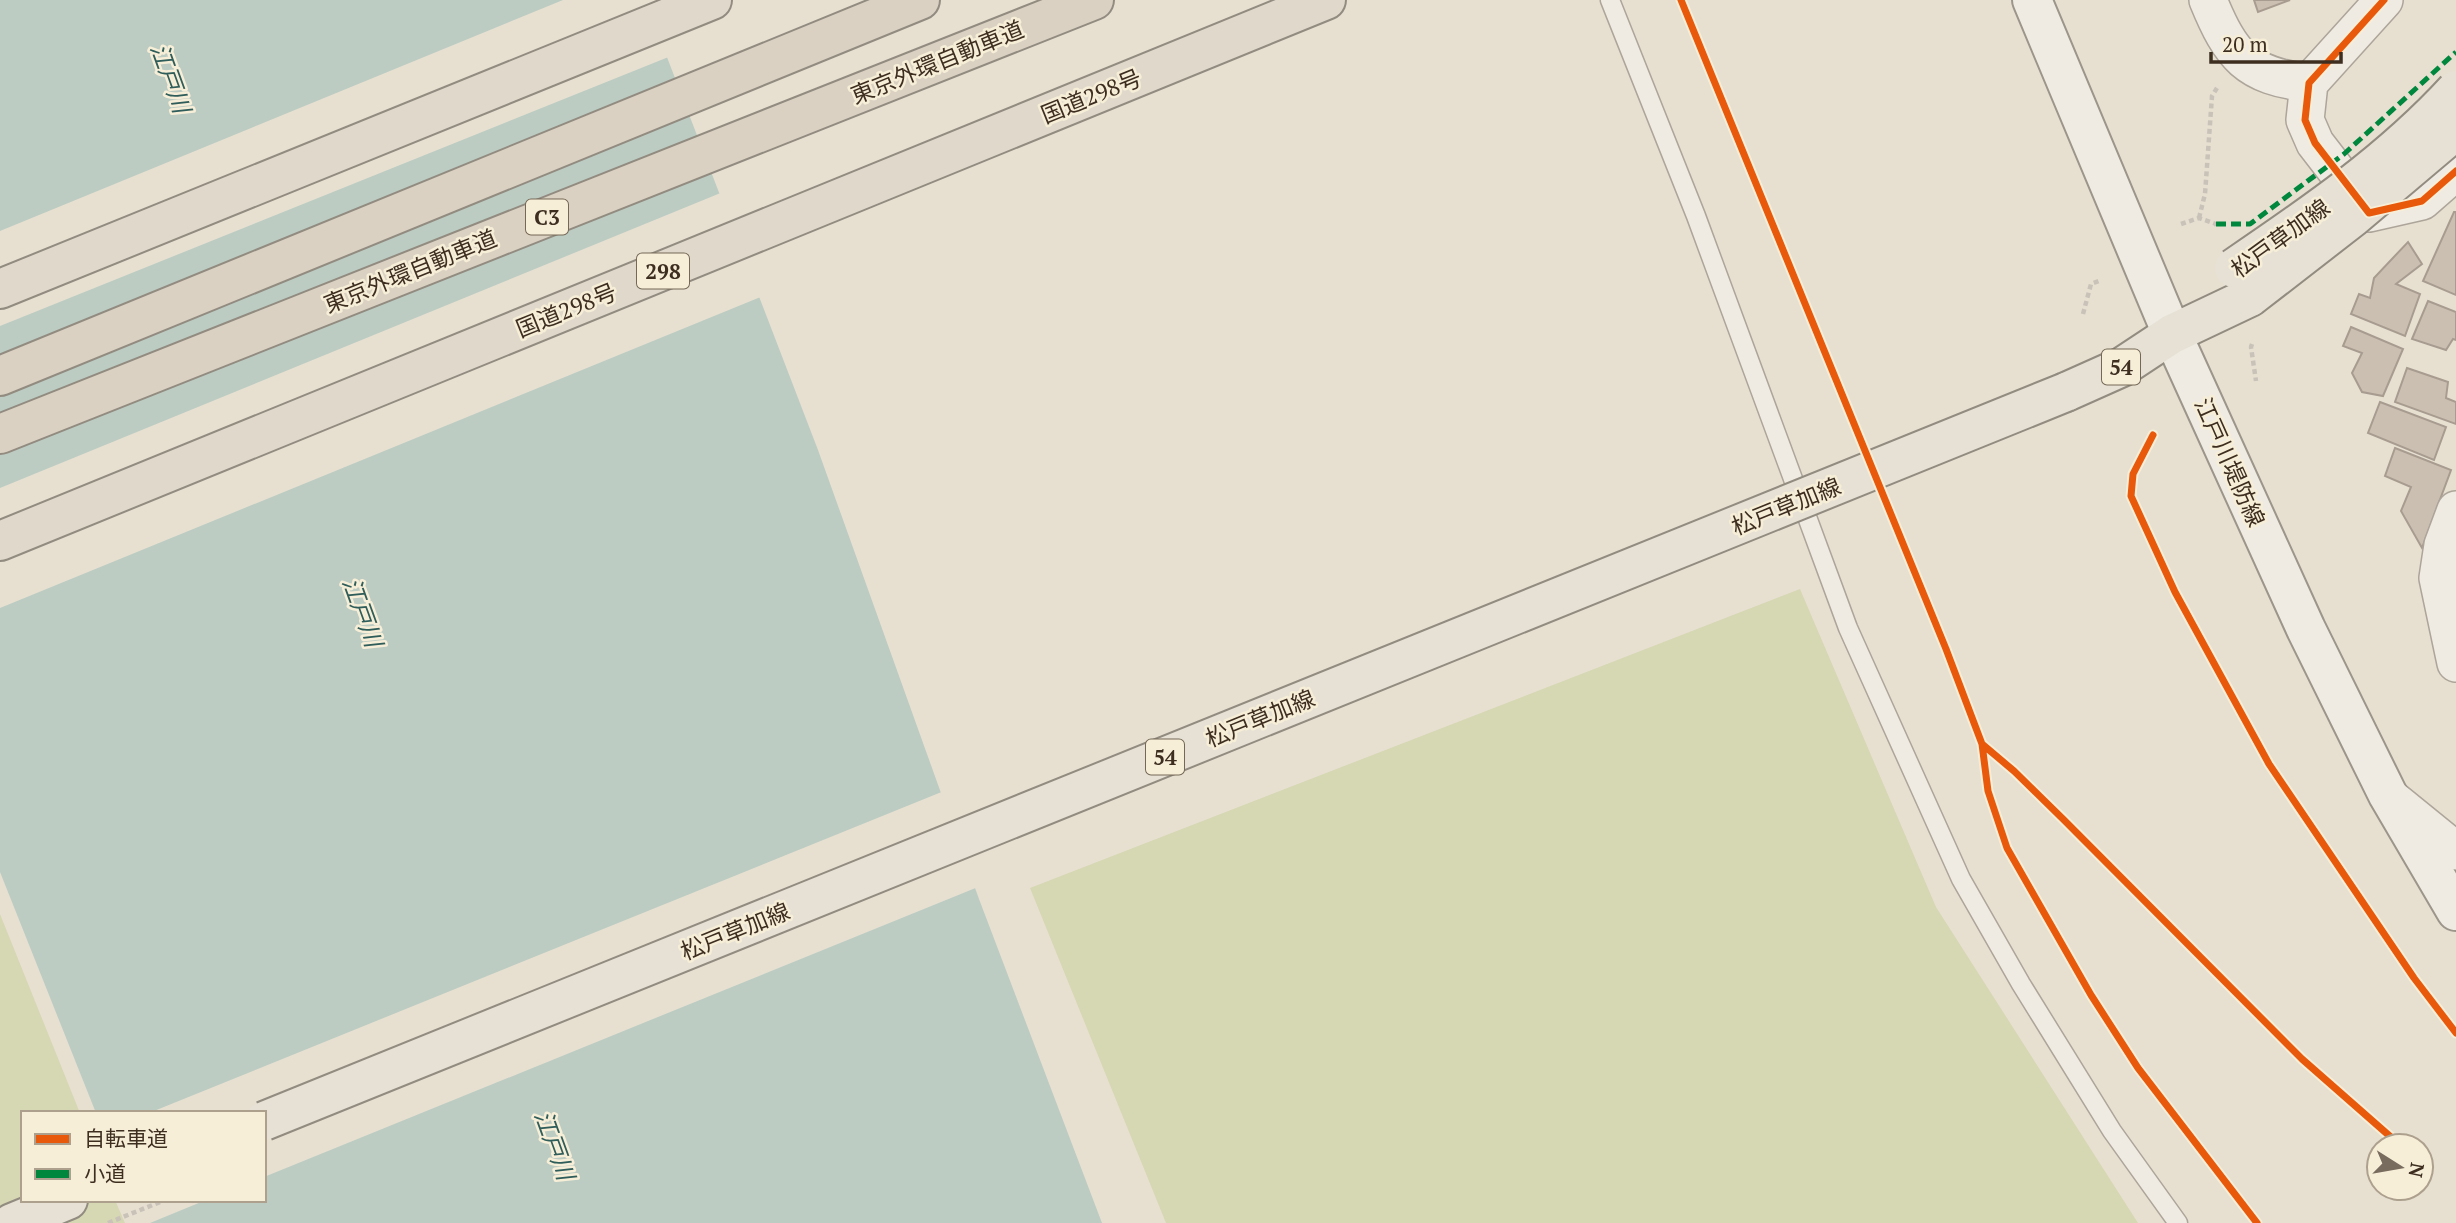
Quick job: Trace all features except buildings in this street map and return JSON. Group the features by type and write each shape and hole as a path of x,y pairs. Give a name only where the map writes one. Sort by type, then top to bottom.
{"highway":[{"path":"0,289 712,0"},
{"path":"0,376 920,0"},
{"name":"東京外環自動車道","path":"0,434 1094,0"},
{"name":"国道298号","path":"0,541 1326,0"}],"main road":[{"name":"江戸川堤防線","path":"2032,0 2172,334 2306,629 2388,795 2456,911"},
{"name":"松戸草加線","path":"266,1120 2066,392 2122,366 2172,334 2242,282 2456,90"},
{"name":"松戸草加線","path":"2242,282 2352,218 2456,130"},
{"path":"12,1223 63,1202"}],"street":[{"path":"2208,0 2220,30 2238,56 2258,72 2281,80 2309,83"},
{"path":"2384,0 2309,83 2305,120 2315,143 2370,213 2422,201 2456,171"},
{"path":"2456,510 2443,545 2438,578 2449,604 2456,663"},
{"path":"2388,795 2456,851"}],"lane":[{"path":"1610,0 1701,230 1848,628 1961,879 2021,984 2112,1131 2178,1223"}],"path":[{"path":"2199,218 2205,194 2212,96"},
{"path":"2181,224 2199,218 2217,224 2217,232"},
{"path":"2083,314 2091,284 2099,281"},
{"path":"2256,381 2251,347 2258,335"},
{"path":"108,1223 159,1202"}],"green space":[{"path":"1800,589 1936,907 2138,1223 1166,1223 1030,888"},
{"path":"0,914 79,1111 21,1111 21,1202 116,1202 125,1223 0,1223"}],"water":[{"name":"江戸川","path":"0,0 645,0 818,450 979,899 1102,1223 140,1223 132,1202 266,1202 266,1111 95,1111 0,872"}],"pier":[{"path":"563,0 649,0 671,56 0,326 0,231"},
{"path":"723,192 763,296 0,608 0,488"},
{"path":"944,791 978,887 266,1176 266,1111 154,1111"},
{"path":"129,1202 201,1202 150,1223 136,1223"}],"marked path":[{"path":"2216,224 2250,224 2344,154 2456,52"}],"cycle path":[{"path":"1681,0 1946,649 1982,744 1988,791 2007,848 2091,995 2138,1068 2257,1223"},
{"path":"2384,0 2309,83 2305,120 2315,143 2369,213 2422,201 2456,171"},
{"path":"2153,435 2133,474 2131,496 2175,592 2269,764 2414,978 2456,1033"},
{"path":"1982,744 2063,819 2302,1059 2385,1132"}]}
